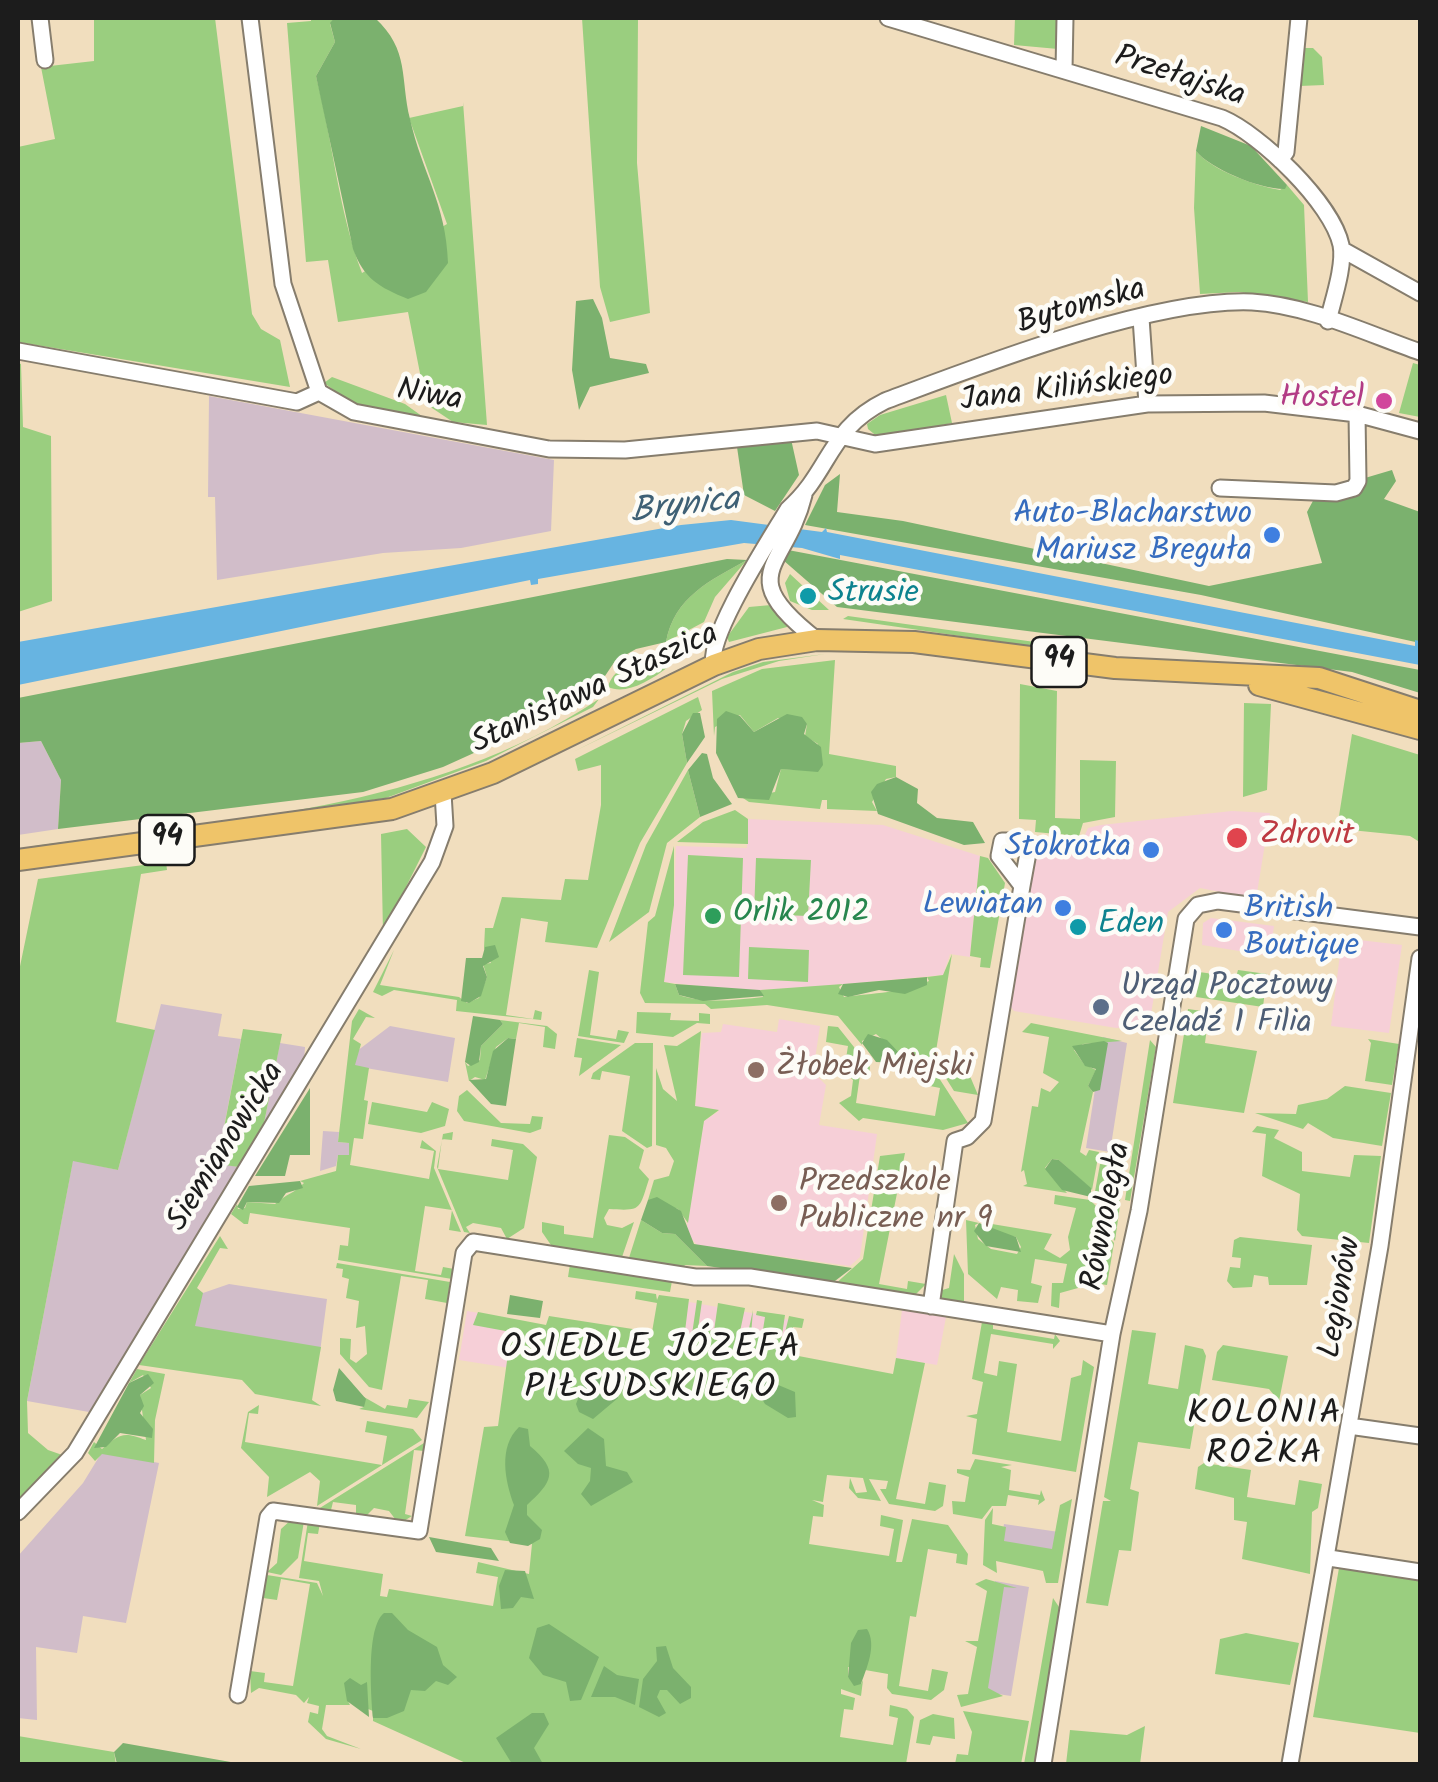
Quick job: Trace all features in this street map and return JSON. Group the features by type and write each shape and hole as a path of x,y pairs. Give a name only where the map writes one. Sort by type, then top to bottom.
{"main road":[{"name":"Stanisława Staszica","path":"18,860 392,809 493,773 714,665 759,649 817,640 914,642 1077,664 1319,678 1420,711"},
{"name":"Stanisława Staszica","path":"1204,672 1325,700 1420,730"}],"street":[{"path":"40,18 45,60"},
{"path":"18,351 297,402 319,392 282,284 250,18"},
{"name":"Przełajska","path":"888,18 928,23 1237,124 1280,160 1332,224 1343,250"},
{"path":"1064,70 1066,18"},
{"path":"1280,160 1286,152 1299,18"},
{"path":"1328,321 1343,250 1420,293"},
{"name":"Bytomska","path":"714,665 712,650 840,435 854,418 885,401 1141,318 1252,302 1328,321 1420,352"},
{"path":"1141,318 1147,404"},
{"name":"Niwa","path":"319,392 354,412 549,449 624,450 793,432 840,435"},
{"name":"Jana Kilińskiego","path":"840,435 876,444 1147,404 1264,402 1357,414 1420,431"},
{"path":"1220,488 1336,493 1354,488 1358,481 1357,414"},
{"path":"766,557 775,599 817,640"},
{"name":"Siemianowicka","path":"18,1512 75,1453 366,979 432,862 445,826 443,793"},
{"path":"931,1306 955,1142 983,1121 1022,886"},
{"name":"Równoległa","path":"1043,1764 1112,1334 1139,1210 1186,919 1198,905 1218,901 1420,928"},
{"name":"Legionów","path":"1290,1764 1329,1558 1380,1246 1420,958"},
{"path":"238,1695 268,1517 273,1511 418,1531 464,1253 469,1244 511,1246 695,1276 750,1277 1112,1334"},
{"path":"1349,1426 1420,1436"},
{"path":"1329,1558 1420,1572"}],"shaded area":[{"path":"209,396 554,460 551,531 461,548 383,553 217,580 215,497 208,497"},
{"path":"41,741 61,780 58,829 18,835 18,743"},
{"path":"1232,811 1270,813 1256,899 1200,888 1168,912 1149,1026 1116,1028 1014,1011 1007,1002 1034,838 1080,846 1088,828 1101,825"},
{"path":"748,819 883,825 980,856 970,957 950,954 943,975 813,987 743,991 664,982 674,905 676,846 747,848"},
{"path":"1211,918 1274,926 1270,956 1202,945 1203,923"},
{"path":"1342,938 1402,945 1389,1033 1331,1026"},
{"path":"161,1004 222,1014 218,1036 241,1039 217,1163 239,1167 89,1412 27,1401 73,1160 118,1170"},
{"name":"Przedszkole Publiczne nr 9","path":"779,1019 820,1026 813,1072 826,1085 819,1125 877,1134 860,1257 850,1266 697,1245 686,1233 704,1121 719,1111 695,1107 702,1033 721,1032 723,1024 777,1032"},
{"path":"390,1026 455,1038 448,1082 354,1066 357,1051"},
{"path":"1103,1037 1127,1043 1110,1152 1086,1148"},
{"path":"280,1043 305,1047 304,1062 264,1123"},
{"path":"323,1131 339,1132 338,1142 349,1143 349,1155 338,1155 336,1166 320,1171"},
{"path":"229,1284 327,1299 320,1352 190,1330 196,1288 203,1293"},
{"path":"661,1297 791,1320 783,1363 654,1343"},
{"path":"902,1310 946,1317 937,1365 896,1358"},
{"path":"467,1311 520,1320 510,1368 459,1360"},
{"path":"102,1452 159,1463 126,1623 83,1616 77,1653 36,1647 37,1720 18,1718 18,1556 83,1483"},
{"path":"1004,1524 1059,1532 1056,1552 1001,1544"},
{"path":"995,1581 1029,1587 1011,1696 978,1691"}],"green space":[{"path":"94,18 215,18 252,314 261,329 280,340 290,387 18,342 18,147 55,139 41,67 94,61"},
{"path":"334,18 330,24 335,42 316,76 347,224 362,273 447,224 409,118 463,106 463,102 487,425 453,422 426,404 408,312 338,322 328,260 306,262 287,23"},
{"path":"334,18 375,18 399,53 415,138 443,223 448,263 426,292 408,299 374,281 353,249 316,76 335,42 330,23"},
{"path":"582,18 638,18 637,163 650,313 610,322 600,287"},
{"path":"1015,18 1058,18 1058,49 1014,45"},
{"path":"1313,48 1322,57 1324,85 1300,86 1301,52"},
{"path":"1201,126 1251,146 1287,185 1285,189 1237,177 1203,158 1196,151"},
{"path":"1196,151 1212,165 1247,181 1280,190 1287,185 1304,205 1308,302 1239,292 1200,294 1194,208"},
{"path":"593,299 602,318 610,358 646,364 649,373 590,387 579,410 572,370 576,301"},
{"path":"18,363 23,427 51,436 52,601 18,612"},
{"path":"1413,363 1420,365 1420,417 1399,413"},
{"path":"332,377 405,404 426,419 352,403 324,383"},
{"path":"946,395 952,423 879,438 868,429 867,424 880,415"},
{"path":"791,439 799,475 775,511 744,495 737,447"},
{"path":"1392,470 1396,481 1384,499 1420,512 1420,643 1201,595 805,525 825,485 840,474 837,512 903,521 1209,586 1322,563 1307,512 1314,499 1347,499 1365,478"},
{"path":"788,550 1420,670 1420,693 1352,672 837,607 783,560"},
{"path":"727,559 747,560 708,583 686,602 670,626 666,642 636,649 615,661 595,691 529,728 443,767 363,792 58,829 61,780 41,741 18,743 18,698"},
{"path":"747,560 715,597 704,622 666,642 670,626 686,602 708,583"},
{"path":"790,574 829,610 812,610 790,601 785,583"},
{"path":"771,605 788,621 787,627 729,642 727,637 749,607"},
{"path":"848,616 1078,648 1050,649 843,619"},
{"path":"709,629 648,680 634,687 608,687 614,676 636,659"},
{"path":"825,654 779,661 722,679 573,752 733,672 763,662"},
{"path":"835,660 829,754 896,766 896,777 886,779 872,802 877,811 827,809 827,800 822,800 820,809 749,802 743,798 775,792 781,769 805,770 818,744 805,736 807,724 778,718 754,732 740,715 715,727 714,736 712,691 762,669"},
{"path":"1020,684 1057,691 1055,818 1080,819 1080,760 1116,761 1115,817 1083,823 1079,836 1035,832 1036,820 1019,819"},
{"path":"698,697 702,710 686,721 682,734 687,763 640,843 597,948 545,942 548,922 521,918 506,1015 533,1019 535,1010 542,1012 541,1020 456,1011 457,1000 394,990 382,996 373,992 394,950 380,985 459,997 467,1003 479,998 487,977 483,964 491,963 484,948 485,928 493,928 502,897 561,900 565,879 588,880 601,805 601,765 578,771 575,759"},
{"path":"599,699 593,707 486,761 386,798 262,816 397,788 467,766 534,736"},
{"path":"1244,703 1271,704 1267,790 1243,797"},
{"path":"726,711 740,716 754,732 787,714 802,717 807,724 804,734 821,747 823,765 818,772 781,769 769,800 738,798 716,753 717,719"},
{"path":"693,713 700,713 705,737 687,763 682,734"},
{"path":"1352,734 1420,755 1418,841 1410,836 1331,828 1339,816"},
{"path":"702,753 707,754 713,778 732,804 700,817 688,770"},
{"path":"688,770 700,817 667,843 649,912 609,942 646,845"},
{"path":"896,777 918,789 917,803 937,818 973,822 985,843 964,845 878,814 871,792 877,784"},
{"path":"735,810 748,819 748,844 677,842 703,822"},
{"path":"173,829 36,849 34,846"},
{"path":"407,829 426,847 383,933 381,834"},
{"path":"674,846 674,905 664,982 675,984 679,995 699,1000 732,1000 763,997 760,990 843,984 839,987 844,997 888,992 943,975 952,954 935,1057 964,1062 978,1095 954,1091 942,1072 892,1065 898,1064 901,1055 876,1034 862,1041 862,1045 838,1016 767,1005 711,1009 705,1004 645,1003 640,993 648,922 655,916"},
{"name":"Orlik 2012","path":"688,855 743,858 739,977 683,975"},
{"path":"980,856 988,858 1005,883 990,968 980,967 981,958 970,956"},
{"path":"756,858 811,860 808,916 754,914"},
{"path":"166,862 167,870 141,874 116,1022 155,1030 118,1170 73,1161 27,1401 28,1433 48,1450 68,1457 18,1502 18,976 38,879"},
{"path":"495,945 499,957 483,966 487,977 481,996 469,1003 461,1001 466,958 482,958 485,947"},
{"name":"Orlik 2012","path":"749,947 809,950 808,982 748,979"},
{"path":"589,970 599,972 590,1035 616,1039 618,1030 629,1032 624,1043 578,1036"},
{"path":"1238,970 1267,974 1263,1007 1196,997 1199,972 1236,977"},
{"path":"927,977 927,985 905,994 879,990 848,997 838,994 843,984"},
{"path":"675,984 760,990 764,996 703,1001 679,995"},
{"path":"359,1009 375,1018 366,1017 353,1039 361,1044 355,1065 369,1068 363,1139 354,1138 350,1165 429,1179 434,1151 420,1148 422,1140 436,1151 434,1168 452,1210 425,1206 415,1271 441,1275 443,1267 454,1269 452,1279 338,1260 340,1245 348,1246 350,1228 250,1213 248,1224 244,1224 231,1214 237,1204 238,1209 245,1208 247,1202 275,1204 304,1183 300,1181 336,1171 338,1155 349,1155 349,1143 338,1142 352,1021"},
{"path":"1188,1009 1209,1012 1205,1043 1257,1051 1244,1113 1173,1103"},
{"path":"637,1012 671,1013 670,1020 699,1021 699,1013 710,1014 710,1024 697,1023 673,1037 636,1033"},
{"path":"473,1016 500,1020 503,1024 481,1046 479,1062 471,1066 465,1062"},
{"path":"500,1020 547,1026 557,1034 555,1049 543,1047 545,1027 519,1023 516,1039 508,1038 496,1047 485,1080 475,1077 469,1081 465,1062 468,1066 480,1060 481,1046 503,1024"},
{"path":"1031,1023 1122,1041 1083,1044 1074,1050 1084,1064 1096,1070 1088,1086 1093,1092 1080,1152 1086,1156 1089,1150 1099,1152 1092,1190 1059,1160 1052,1159 1045,1168 1067,1193 1023,1186 1027,1184 1024,1170 1021,1172 1032,1106 1038,1107 1041,1088 1050,1092 1059,1082 1043,1073 1049,1037 1022,1032"},
{"path":"828,1026 838,1027 870,1067 869,1076 860,1075 856,1103 935,1116 940,1088 925,1085 927,1076 939,1078 968,1123 943,1130 863,1118 859,1121 839,1103 851,1096 853,1080 844,1071 848,1046 826,1042"},
{"path":"243,1029 282,1034 264,1123 239,1167 217,1164"},
{"path":"701,1031 695,1106 719,1110 704,1121 688,1223 678,1209 648,1200 654,1180 669,1176 674,1161 666,1148 656,1145 656,1068 663,1089 677,1101 664,1045 677,1046"},
{"path":"868,1034 887,1040 901,1055 900,1063 876,1062 862,1043"},
{"path":"508,1038 516,1039 506,1106 491,1104 469,1080 486,1079 493,1051"},
{"path":"577,1038 621,1045 579,1076 582,1058 574,1057"},
{"path":"1368,1039 1399,1044 1392,1085 1365,1081 1371,1043"},
{"path":"1150,1040 1156,1047 1130,1201 1125,1200"},
{"path":"635,1043 653,1043 652,1146 647,1148 622,1131 630,1076 602,1071 600,1080 591,1079 593,1073"},
{"path":"1108,1043 1100,1090 1093,1092 1088,1086 1096,1069 1085,1066 1072,1046"},
{"path":"1345,1086 1391,1093 1382,1146 1333,1138 1308,1123 1303,1129 1255,1113 1296,1114 1298,1105 1327,1099"},
{"path":"310,1088 310,1155 290,1155 285,1176 255,1176"},
{"path":"467,1090 501,1123 530,1124 532,1116 543,1117 541,1129 530,1133 464,1121 457,1111 459,1096"},
{"path":"372,1102 427,1112 432,1102 449,1109 445,1126 421,1133 368,1124"},
{"path":"1257,1126 1279,1130 1274,1138 1302,1152 1302,1171 1350,1177 1354,1155 1381,1156 1369,1243 1302,1236 1297,1230 1300,1194 1262,1176 1266,1134 1252,1132"},
{"path":"453,1132 452,1140 442,1139 443,1134"},
{"path":"609,1135 625,1137 644,1150 639,1168 649,1179 638,1206 609,1209 604,1218 607,1225 622,1228 634,1222 621,1260 553,1248 542,1232 542,1222 564,1226 564,1234 593,1238"},
{"path":"492,1139 523,1144 537,1157 524,1228 507,1239 501,1228 473,1223 466,1227 470,1233 464,1232 437,1167 442,1141 438,1169 508,1180 513,1150 491,1146"},
{"path":"905,1153 879,1284 907,1289 908,1281 926,1284 912,1298 833,1286 863,1259 880,1156"},
{"path":"1116,1154 1127,1155 1120,1201 1094,1197 1100,1164 1114,1166"},
{"path":"1052,1159 1059,1160 1091,1188 1091,1197 1062,1190 1045,1169"},
{"path":"300,1181 303,1188 286,1193 279,1203 247,1202 243,1210 237,1207 249,1186"},
{"path":"1055,1195 1090,1200 1105,1215 1113,1207 1108,1203 1120,1205 1115,1241 1102,1224 1099,1226 1114,1243 1107,1285 1079,1281 1078,1288 1060,1293 1059,1308 1051,1306 1052,1283 1063,1283 1067,1264 1035,1259 1031,1283 1042,1286 1038,1303 1017,1301 1018,1290 1001,1287 997,1299 968,1274 966,1220 979,1223 975,1225 978,1239 991,1249 1017,1254 1021,1247 1016,1237 997,1233 986,1223 1052,1234 1044,1249 1060,1258 1070,1250 1068,1237 1076,1208 1054,1204"},
{"path":"657,1197 681,1211 694,1244 852,1268 831,1284 707,1266 675,1234 662,1233 641,1220 648,1200"},
{"path":"452,1210 461,1232 449,1230"},
{"path":"641,1220 662,1233 675,1234 707,1266 685,1265 682,1269 628,1261"},
{"path":"979,1223 1016,1237 1021,1252 986,1246 974,1231"},
{"path":"220,1236 228,1249 220,1248 197,1288 203,1293 195,1326 321,1347 312,1400 321,1406 255,1394 242,1380 139,1365"},
{"path":"1240,1237 1312,1245 1307,1285 1269,1285 1268,1277 1254,1275 1252,1287 1233,1288 1227,1281 1230,1267 1240,1268 1241,1258 1232,1257 1234,1240"},
{"path":"954,1254 964,1274 964,1307 937,1300 939,1291 949,1288"},
{"path":"337,1263 450,1282 447,1303 425,1299 428,1280 401,1276 382,1390 369,1387 340,1354 340,1338 351,1339 350,1359 356,1363 367,1354 365,1326 356,1328 359,1301 346,1298 349,1279 342,1277 343,1269 336,1268"},
{"path":"570,1264 672,1281 670,1292 568,1277"},
{"path":"636,1291 656,1294 657,1300 659,1295 689,1299 683,1347 690,1348 697,1300 702,1301 698,1329 714,1331 718,1303 745,1308 735,1355 743,1356 753,1310 751,1335 762,1336 765,1317 756,1315 757,1311 785,1315 778,1362 789,1316 804,1319 802,1328 793,1327 788,1354 893,1374 896,1358 925,1363 896,1499 925,1504 929,1482 946,1485 943,1506 935,1511 889,1504 880,1489 886,1489 888,1481 869,1479 881,1501 858,1498 849,1488 850,1478 856,1493 867,1492 863,1478 827,1475 823,1502 812,1500 824,1505 823,1517 813,1516 809,1544 889,1556 894,1529 880,1526 881,1515 903,1520 896,1562 902,1562 912,1519 948,1525 968,1554 967,1565 956,1563 957,1554 928,1549 916,1617 910,1616 899,1686 928,1691 932,1669 948,1672 944,1690 931,1700 892,1694 887,1688 888,1674 848,1667 848,1677 861,1684 863,1680 861,1696 841,1689 841,1694 855,1698 853,1710 844,1709 840,1737 893,1745 898,1718 889,1716 890,1705 907,1709 914,1717 906,1764 468,1764 373,1721 388,1717 348,1701 350,1705 326,1705 322,1729 327,1736 361,1749 326,1739 308,1722 310,1712 318,1714 319,1706 307,1703 309,1697 304,1703 296,1695 259,1688 251,1693 250,1671 265,1673 264,1682 293,1686 310,1584 281,1579 277,1600 263,1598 267,1575 317,1583 323,1596 319,1581 299,1578 308,1521 320,1523 318,1534 308,1533 304,1561 383,1574 380,1596 387,1597 389,1589 493,1606 498,1577 476,1573 478,1562 529,1574 532,1544 465,1536 484,1427 498,1426 511,1332 473,1325 478,1312 546,1325 549,1316 652,1332 657,1303 635,1299"},
{"path":"510,1295 543,1301 540,1318 507,1314"},
{"path":"982,1322 993,1324 993,1329 1054,1339 1055,1334 1060,1341 1053,1349 1053,1344 991,1334 984,1373 997,1376 999,1361 1017,1364 1007,1432 1061,1441 1071,1378 1081,1375 1083,1360 1094,1367 1076,1472 972,1454 977,1419 966,1416 977,1414 983,1382 972,1379"},
{"path":"1132,1330 1156,1333 1148,1384 1178,1389 1185,1345 1203,1349 1206,1356 1190,1449 1138,1442 1130,1489 1139,1492 1131,1551 1119,1550 1108,1606 1086,1603 1103,1501 1111,1501 1104,1497"},
{"path":"1223,1345 1288,1356 1279,1401 1269,1389 1212,1380 1217,1352"},
{"path":"339,1368 366,1399 364,1407 336,1401 333,1390"},
{"path":"137,1369 165,1374 155,1420 154,1463 102,1454 95,1461 88,1453 94,1442 102,1449 122,1436 146,1440 140,1395 151,1388 143,1375 129,1383"},
{"path":"148,1374 154,1383 140,1395 144,1406 140,1413 153,1429 152,1438 120,1433 106,1447 94,1448 129,1383"},
{"path":"595,1375 608,1377 618,1398 593,1419 579,1412 576,1404 584,1383"},
{"path":"764,1379 795,1392 796,1417 788,1418 765,1404 756,1389"},
{"path":"364,1397 385,1409 387,1405 407,1408 409,1399 429,1402 417,1418 359,1409 364,1407"},
{"path":"259,1405 258,1414 249,1413 245,1442 382,1465 387,1436 365,1432 367,1421 413,1429 422,1440 317,1506 320,1481 310,1472 267,1497 269,1477 241,1448 248,1412"},
{"path":"519,1427 528,1429 530,1446 549,1470 547,1483 527,1505 527,1515 542,1530 540,1539 528,1546 510,1543 505,1532 514,1505 506,1475 506,1454"},
{"path":"588,1428 604,1439 606,1466 627,1472 633,1482 591,1506 581,1494 590,1481 591,1468 578,1464 564,1451"},
{"path":"424,1443 424,1451 414,1450 405,1514 412,1516 399,1524 389,1511 374,1508 365,1517 356,1515 356,1505 333,1502 330,1514 315,1511"},
{"path":"975,1459 1012,1465 1001,1467 1011,1470 1009,1490 1040,1495 1041,1490 1045,1500 1038,1505 1039,1500 1008,1495 1006,1506 992,1506 982,1519 953,1514 952,1501 965,1502 969,1477 957,1473 957,1469 970,1470"},
{"path":"1204,1463 1251,1470 1247,1497 1295,1505 1299,1480 1322,1484 1318,1508 1312,1512 1310,1574 1242,1559 1247,1522 1234,1520 1234,1498 1195,1489 1198,1467"},
{"path":"1072,1499 1058,1583 1046,1583 1043,1571 996,1561 997,1573 983,1565 985,1520 993,1508 992,1524 1006,1527 1004,1541 1052,1549 1060,1505"},
{"path":"292,1519 304,1521 298,1558 281,1575 267,1572 277,1563 281,1529"},
{"path":"429,1537 491,1548 499,1561 436,1552"},
{"path":"1339,1568 1420,1580 1420,1733 1313,1717"},
{"path":"505,1570 525,1571 534,1599 521,1597 513,1608 501,1609 499,1586"},
{"path":"986,1579 1017,1588 1004,1587 988,1688 1003,1696 961,1707 957,1695 968,1694 977,1647 965,1641 978,1641 987,1591 975,1584"},
{"path":"1053,1598 1061,1610 1034,1764 1024,1764"},
{"path":"384,1613 392,1613 408,1630 437,1647 443,1665 457,1677 448,1685 436,1681 425,1691 411,1690 404,1711 387,1718 373,1718 372,1646"},
{"path":"549,1624 599,1657 581,1700 570,1701 566,1682 543,1675 529,1658 537,1628"},
{"path":"867,1629 870,1656 861,1684 854,1686 848,1677 851,1643 858,1630"},
{"path":"1246,1633 1299,1643 1290,1685 1215,1674 1220,1639"},
{"path":"666,1646 673,1668 691,1687 691,1698 680,1704 667,1690 660,1690 657,1697 666,1713 659,1717 639,1707 643,1679 657,1661 656,1647"},
{"path":"604,1666 617,1675 639,1679 635,1705 615,1697 591,1697"},
{"path":"350,1678 361,1685 367,1682 369,1717 347,1701 344,1683"},
{"path":"963,1711 1029,1721 1021,1764 955,1764 957,1754 968,1755 972,1732"},
{"path":"532,1713 544,1713 549,1724 534,1748 543,1764 512,1764 496,1738"},
{"path":"933,1714 954,1718 955,1739 933,1736 930,1745 916,1743 920,1720"},
{"path":"1145,1726 1140,1764 1066,1764 1070,1730 1127,1735"},
{"path":"18,1736 114,1752 116,1764 18,1764"},
{"path":"123,1743 242,1764 117,1764 114,1752"}],"water":[{"path":"731,520 822,532 826,528 827,532 1415,646 1415,640 1419,641 1420,665 840,555 840,559 802,548 744,543 538,579 538,584 531,585 530,580 18,685 18,642 681,525"}],"place":[{"name":"Hostel","path":"1384,401"},
{"name":"Auto-Blacharstwo Mariusz Breguła","path":"1272,535"},
{"name":"Strusie","path":"808,596"},
{"name":"Zdrovit","path":"1237,838"},
{"name":"Stokrotka","path":"1151,850"},
{"name":"Lewiatan","path":"1063,908"},
{"name":"Orlik 2012","path":"713,916"},
{"name":"Eden","path":"1078,927"},
{"name":"British Boutique","path":"1224,930"},
{"name":"Urząd Pocztowy Czeladź 1 Filia","path":"1101,1007"},
{"name":"Żłobek Miejski","path":"756,1070"},
{"name":"Przedszkole Publiczne nr 9","path":"779,1203"}],"district":[{"name":"OSIEDLE JÓZEFA PIŁSUDSKIEGO","path":"651,1371"},
{"name":"KOLONIA ROŻKA","path":"1265,1437"}],"water label":[{"name":"Brynica","path":"685,509"}]}
